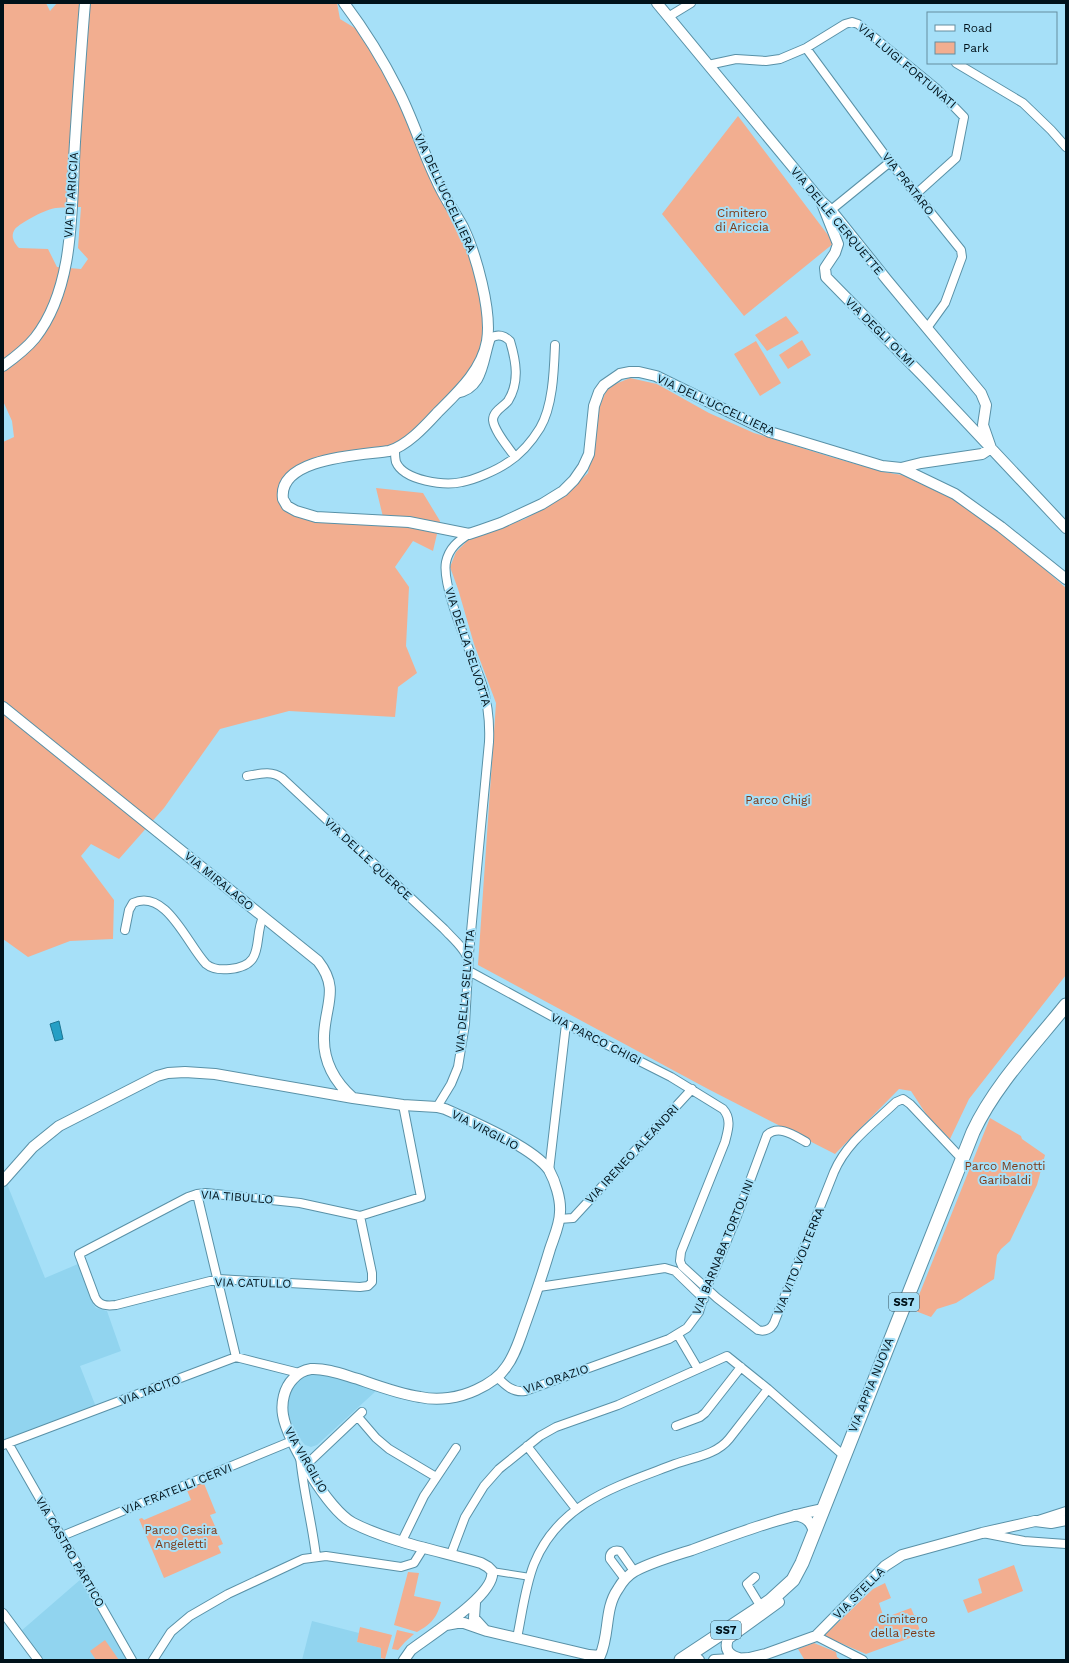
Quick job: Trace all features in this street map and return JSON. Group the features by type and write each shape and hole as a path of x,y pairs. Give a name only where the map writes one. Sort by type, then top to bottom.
{"main road":[{"name":"VIA APPIA NUOVA","path":"690,1658 777,1595 793,1580 802,1563 843,1455 978,1121 1007,1078 1066,1005"}],"street":[{"name":"VIA DI ARICCIA","path":"3,366 26,347 42,328 52,308 63,276 70,228 85,3"},
{"name":"VIA DELL'UCCELLIERA","path":"344,3 368,36 398,91 436,180 464,229 475,260 486,311 487,339 480,360 456,394 428,422 395,450"},
{"name":"VIA DELLE CERQUETTE","path":"657,3 821,201 831,210 981,393 986,405 983,425 991,448"},
{"path":"668,17 691,3"},
{"name":"VIA LUIGI FORTUNATI","path":"806,48 845,24 855,22 936,88 961,112 964,117 956,158 916,194"},
{"path":"708,65 736,59 775,60 787,57 806,48"},
{"name":"VIA PRATARO","path":"806,48 890,162 961,250 962,257 945,303 927,328"},
{"path":"958,64 1023,103 1066,147"},
{"path":"831,210 890,162"},
{"name":"VIA DEGLI OLMI","path":"821,201 828,223 836,236 838,244 835,253 825,268 826,277 991,448"},
{"path":"456,394 465,393 475,385 484,367 491,338 500,335 510,341 516,361 515,384 507,401 496,412 493,421 495,427 515,457"},
{"path":"469,534 409,522 316,517 296,511 287,506 283,499 283,492 288,480 295,473 306,466 324,461 395,450 396,462 407,473 422,479 442,483 472,480 500,468 515,457 537,431 544,418 552,381 555,345"},
{"name":"VIA DELL'UCCELLIERA","path":"469,534 522,514 552,498 568,486 581,471 587,458 591,440 594,406 599,392 604,385 612,379 630,372 638,372 656,376 770,432 882,466 901,468 955,494 1001,527 1066,579"},
{"path":"901,468 921,463 982,454 991,448 1066,528"},
{"name":"VIA DELLA SELVOTTA","path":"437,1107 451,1084 458,1067 465,1024 470,945 489,742 489,715 482,685 452,602 446,571 446,562 453,547 469,534"},
{"name":"VIA MIRALAGO","path":"3,707 313,956 327,975 330,990 324,1029 325,1050 331,1070 341,1087 353,1098"},
{"name":"VIA DELLE QUERCE","path":"247,776 267,773 282,778 444,929 468,958 468,971"},
{"path":"125,930 129,910 133,904 145,900 153,902 167,911 195,952 208,966 232,969 245,964 255,956 258,948 258,930 263,916"},
{"name":"VIA PARCO CHIGI","path":"468,971 566,1024 671,1077 723,1109"},
{"path":"549,1171 566,1024"},
{"path":"3,1181 33,1147 59,1126 150,1079 168,1073 184,1072 215,1074 353,1098 403,1105 437,1107"},
{"name":"VIA IRENEO ALEANDRI","path":"559,1219 573,1218 692,1089"},
{"name":"VIA VITO VOLTERRA","path":"723,1109 728,1116 727,1135 679,1256 682,1266 706,1288 755,1328 764,1331 772,1327 840,1159 854,1140 898,1101 903,1099 910,1104 962,1158"},
{"path":"360,1216 421,1197 403,1105"},
{"name":"VIA VIRGILIO","path":"437,1107 445,1109 509,1140 535,1158 549,1171 559,1199 559,1219 539,1287 514,1353 504,1370 497,1377 472,1392 435,1399 410,1395 334,1372 311,1369 299,1373 290,1383 285,1393 282,1405 284,1423 292,1441 326,1497 346,1518 378,1534 481,1563 488,1566 492,1571"},
{"name":"VIA BARNABA TORTOLINI","path":"618,1357 678,1335 693,1321 704,1299 706,1288 713,1274 768,1135 773,1131 779,1130 806,1142"},
{"path":"197,1194 236,1357 299,1373"},
{"name":"VIA TIBULLO","path":"79,1254 197,1194 254,1197 300,1203 360,1216"},
{"name":"VIA CATULLO","path":"79,1254 96,1299 103,1305 116,1305 218,1280 360,1287 371,1284 372,1273 360,1216"},
{"path":"539,1287 665,1268 675,1271 704,1299"},
{"path":"678,1335 698,1369"},
{"path":"451,1554 465,1517 481,1490 499,1470 543,1433 618,1405 727,1356 768,1389 843,1455"},
{"name":"VIA TACITO","path":"6,1444 236,1357"},
{"name":"VIA ORAZIO","path":"497,1377 514,1391 522,1392 618,1357"},
{"path":"676,1426 700,1417 741,1368"},
{"path":"517,1638 530,1577 537,1557 554,1529 576,1508 605,1492 676,1463 716,1450 730,1439 768,1389"},
{"path":"306,1465 360,1414 376,1438 389,1449 436,1477"},
{"name":"VIA FRATELLI CERVI","path":"62,1536 292,1441"},
{"name":"VIA CASTRO PARTICO","path":"6,1444 62,1536 132,1660"},
{"path":"527,1446 576,1508"},
{"path":"402,1541 417,1507 456,1448"},
{"path":"300,1455 301,1473 313,1529 316,1556"},
{"path":"441,1627 453,1623 460,1623 487,1632 598,1658 603,1646 611,1603 617,1590 634,1571 794,1515 823,1509"},
{"path":"1034,1522 1066,1511"},
{"path":"794,1515 810,1521 814,1532"},
{"name":"VIA STELLA","path":"714,1660 766,1654 816,1636 894,1559 906,1553 982,1533 1034,1522 1050,1523 1066,1520"},
{"path":"982,1533 1024,1541 1066,1544"},
{"path":"153,1660 171,1632 190,1616 228,1594 297,1561 316,1556 332,1556 401,1567 414,1563 424,1547"},
{"path":"626,1579 610,1559 612,1552 616,1550 620,1551 634,1571"},
{"path":"404,1660 412,1650 474,1603 491,1581 492,1571 530,1577"},
{"path":"755,1577 747,1584 761,1607"},
{"path":"739,1658 733,1656 727,1651 726,1647 728,1639 779,1602 788,1592 793,1580"},
{"path":"474,1603 474,1618 487,1632"},
{"path":"3,1613 38,1660"},
{"path":"816,1636 863,1660"}],"shaded area":[{"path":"59,1021 63,1039 55,1041 50,1024"},
{"path":"7,1184 45,1278 78,1264 93,1304 96,1308 107,1311 121,1351 80,1366 96,1407 3,1443 3,1187"},
{"path":"310,1372 335,1376 376,1391 317,1445 311,1447 305,1445 300,1439 288,1416 287,1405 292,1382"},
{"path":"81,1579 127,1660 44,1660 21,1631"},
{"path":"312,1621 359,1633 357,1642 381,1648 381,1660 302,1660"}],"green space":[{"path":"3,3 46,3 50,11 57,3 337,3 340,19 368,36 441,190 450,216 464,229 487,311 480,360 401,446 306,466 283,495 299,513 384,521 376,488 423,493 440,521 433,551 413,541 395,567 409,587 406,646 417,673 398,687 395,717 289,711 220,729 164,808 119,859 91,844 81,856 114,900 113,939 70,941 28,957 3,939 3,442 14,437 12,421 3,401","holes":["81,207 78,248 88,259 81,269 57,267 48,249 19,248 14,242 13,234 15,229 22,223 47,210"]},
{"name":"Cimitero di Ariccia","path":"738,116 834,243 744,316 662,214"},
{"path":"786,316 799,333 767,351 755,335"},
{"path":"802,340 811,355 788,369 779,355"},
{"path":"756,341 781,383 760,396 734,354"},
{"name":"Parco Chigi","path":"630,378 657,384 709,413 754,433 831,457 884,472 902,475 955,500 1025,552 1066,588 1066,975 969,1099 950,1139 928,1117 911,1091 899,1089 835,1154 708,1089 478,965 496,703 474,644 450,567 456,552 470,538 525,519 565,495 588,473 594,444 597,412 608,387"},
{"name":"Parco Menotti Garibaldi","path":"990,1118 1021,1136 1022,1139 1045,1155 1037,1185 1010,1241 997,1255 994,1279 956,1303 937,1309 931,1317 913,1310"},
{"name":"Parco Cesira Angeletti","path":"203,1481 216,1513 210,1515 223,1544 218,1546 221,1553 164,1578 139,1519 142,1518 144,1520 191,1500 186,1488"},
{"path":"1014,1565 1023,1591 968,1613 963,1600 982,1593 978,1579"},
{"path":"408,1572 419,1573 414,1596 441,1602 438,1612 433,1620 417,1632 394,1625"},
{"name":"Cimitero della Peste","path":"885,1583 891,1598 879,1603 884,1618 911,1608 914,1615 918,1615 922,1619 922,1622 918,1625 921,1634 866,1654 824,1636 873,1589"},
{"path":"360,1627 392,1635 385,1659 381,1658 381,1648 357,1642"},
{"path":"397,1630 414,1634 398,1650 392,1649"},
{"path":"105,1640 119,1660 96,1660 90,1651"},
{"path":"814,1643 836,1652 837,1657 841,1660 802,1660 804,1659 798,1649"}]}
